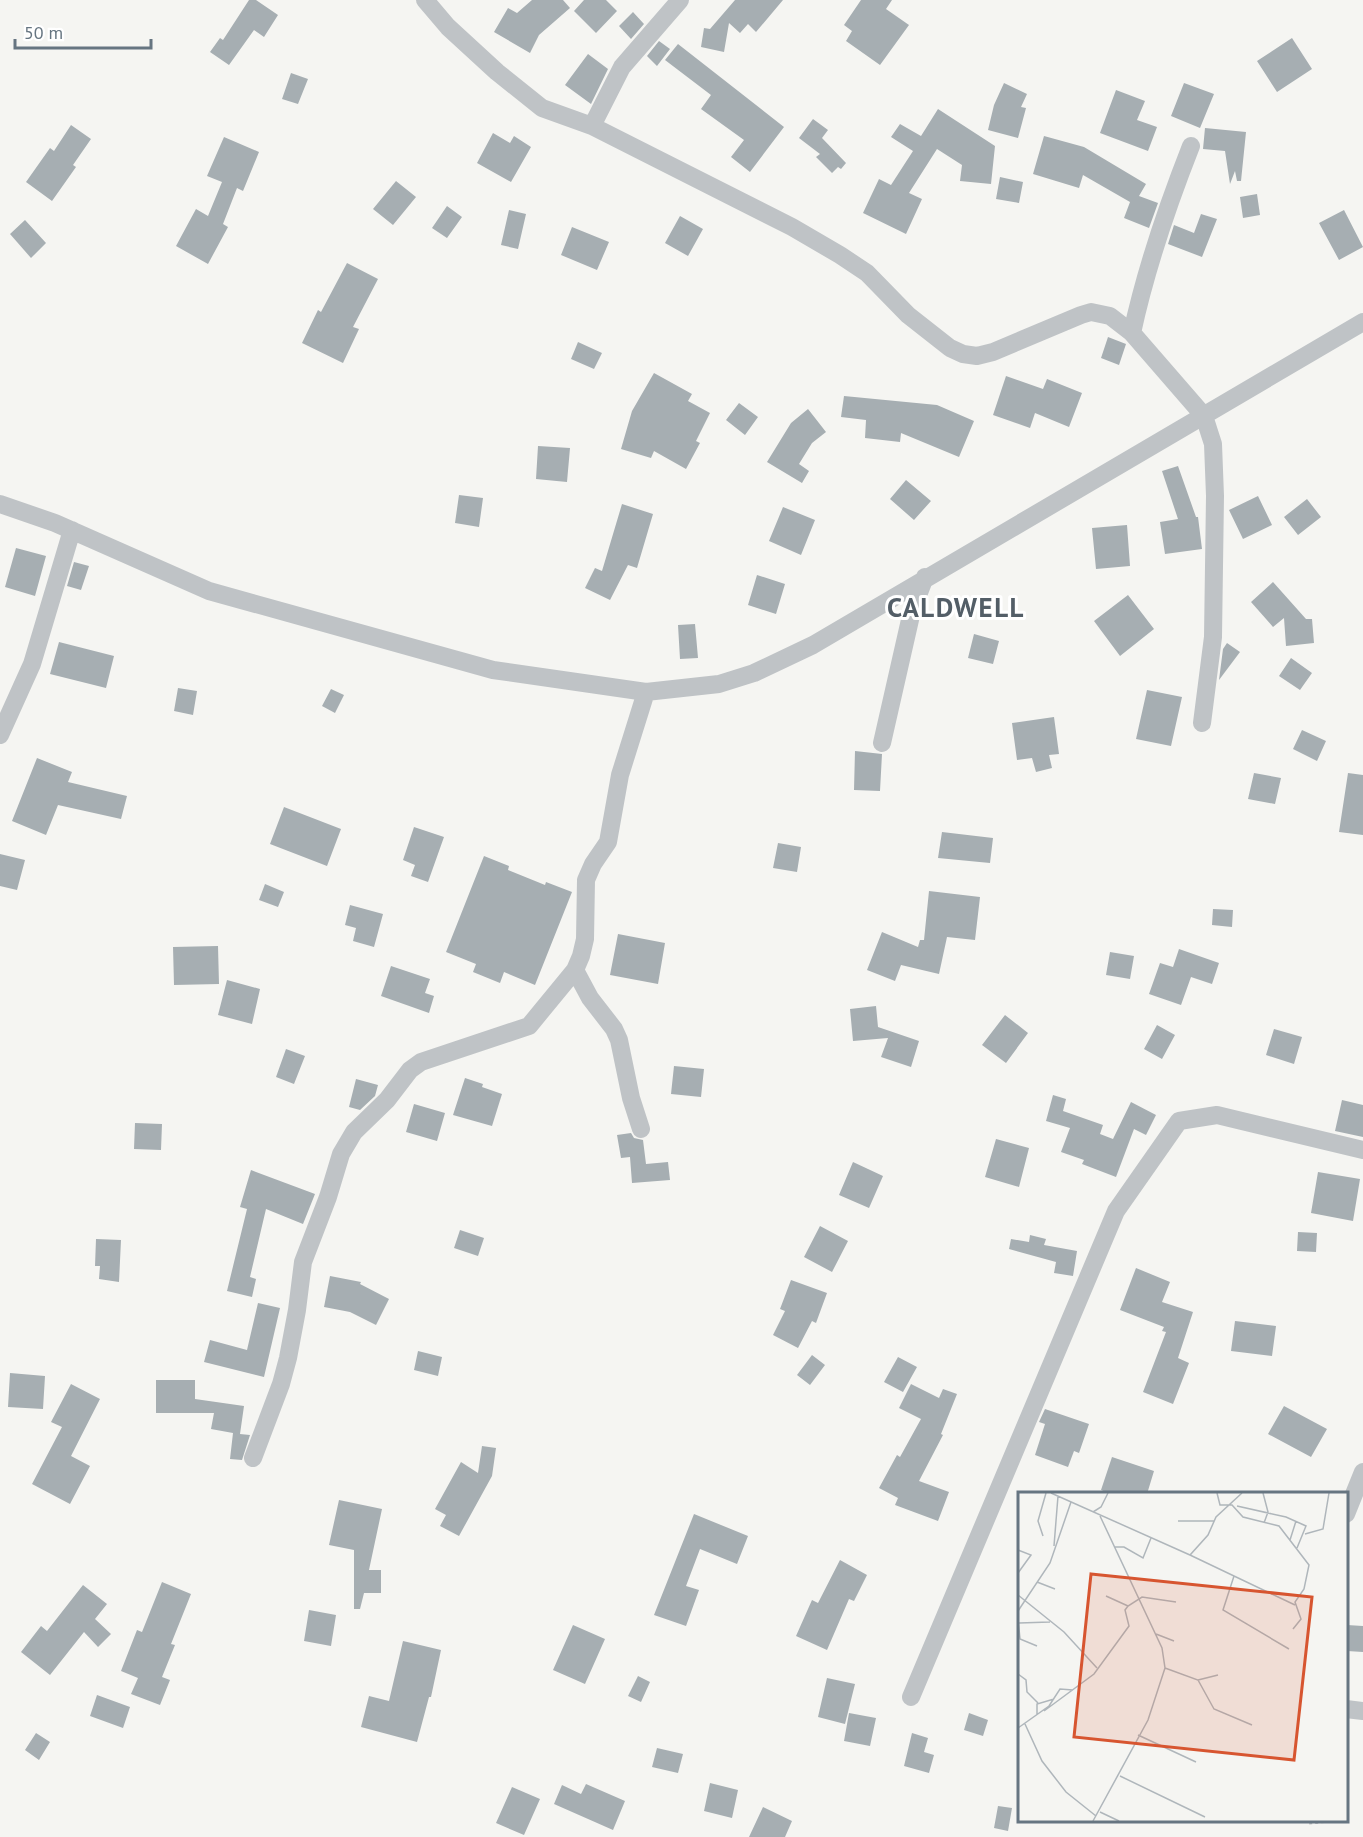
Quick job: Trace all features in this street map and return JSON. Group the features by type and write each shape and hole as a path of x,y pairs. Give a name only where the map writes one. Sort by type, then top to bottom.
{"street":[{"path":"425,0 448,27 497,72 542,108 592,126 792,227 840,255 867,273 908,315 950,348 963,354 977,356 993,352 1091,312 1110,316 1132,333 1204,416 1213,444 1214,602 1210,667 1202,723"},
{"path":"592,126 622,67 680,0"},
{"path":"1132,333 1155,244 1191,146"},
{"path":"0,504 72,530 210,591 494,670 646,693 719,684 754,673 813,645 925,577 1363,322"},
{"path":"0,735 32,664 72,530"},
{"path":"882,743 912,611 925,577"},
{"path":"253,1458 285,1366 295,1326 303,1262 328,1197 341,1154 350,1139 387,1100 410,1070 421,1062 529,1026 575,970 585,939 585,880 608,842 620,775 646,693"},
{"path":"575,970 590,998 614,1029 619,1040 631,1098 641,1129"},
{"path":"911,1697 1116,1211 1179,1121 1217,1115 1363,1150"},
{"path":"1348,1511 1363,1472"},
{"path":"1348,1709 1363,1711"}],"path":[{"path":"1306,1822 1325,1822"}],"building":[{"path":"249,0 256,0 278,15 264,37 254,30 229,65 210,52 220,38 223,40"},
{"path":"532,0 563,0 570,8 539,35 530,53 494,32 508,8 517,13"},
{"path":"584,0 606,0 617,11 596,33 574,11"},
{"path":"735,0 783,0 756,32 748,24 740,33 729,23 724,52 701,47 704,28 710,29"},
{"path":"861,0 892,0 886,9 909,25 880,65 846,41 852,31 844,25"},
{"path":"633,12 644,24 631,39 619,26"},
{"path":"1292,38 1312,69 1277,92 1257,61"},
{"path":"659,41 670,49 657,66 647,56"},
{"path":"678,44 784,127 750,172 731,157 744,140 701,109 711,95 665,60"},
{"path":"588,54 608,69 591,104 565,85"},
{"path":"291,73 308,79 298,104 282,99"},
{"path":"1004,83 1027,94 1021,107 1026,108 1018,138 988,130 994,105"},
{"path":"1184,83 1214,94 1200,128 1171,116"},
{"path":"1116,90 1145,101 1137,120 1157,127 1148,151 1100,133"},
{"path":"938,109 995,146 991,184 960,181 962,165 937,149 909,193 922,199 906,234 863,213 879,179 891,185 913,151 891,137 900,124 921,136"},
{"path":"813,119 828,130 822,138 846,163 841,169 838,167 832,173 816,157 820,154 799,138"},
{"path":"71,125 91,139 73,165 76,167 52,201 26,182 50,148 54,151"},
{"path":"1205,128 1246,132 1241,181 1237,181 1235,171 1230,184 1225,151 1203,149"},
{"path":"493,133 510,143 514,136 531,147 511,182 477,163"},
{"path":"1044,136 1084,147 1146,184 1139,196 1158,203 1149,228 1124,218 1130,202 1083,175 1079,188 1033,174"},
{"path":"224,137 259,152 243,191 237,188 223,224 228,227 208,264 176,246 196,209 208,216 222,182 207,176"},
{"path":"1000,177 1023,182 1019,203 996,199"},
{"path":"396,181 416,197 393,225 373,209"},
{"path":"1257,194 1260,215 1243,218 1240,197"},
{"path":"447,206 462,217 447,238 432,228"},
{"path":"509,210 526,214 518,249 501,245"},
{"path":"1344,210 1363,247 1339,260 1319,223"},
{"path":"1201,214 1217,219 1202,257 1168,244 1174,225 1194,233"},
{"path":"680,216 703,229 688,256 665,243"},
{"path":"25,220 46,243 31,258 10,234"},
{"path":"572,227 609,242 597,270 561,255"},
{"path":"347,263 378,279 353,327 359,329 343,363 302,343 318,310 321,312"},
{"path":"1108,337 1126,344 1119,365 1101,358"},
{"path":"578,342 602,353 594,369 571,359"},
{"path":"654,373 692,394 688,401 710,413 696,441 700,443 686,469 654,451 651,458 621,449 632,411"},
{"path":"1006,376 1043,389 1047,379 1082,393 1069,427 1035,413 1030,428 993,415"},
{"path":"844,396 937,405 974,421 959,457 901,433 900,442 865,438 866,420 841,417"},
{"path":"739,403 758,417 745,435 726,420"},
{"path":"808,409 826,432 812,443 799,464 809,471 802,483 767,462 791,423"},
{"path":"538,446 570,448 567,482 536,479"},
{"path":"1178,466 1196,517 1198,517 1202,549 1165,554 1160,522 1178,519 1162,471"},
{"path":"906,480 931,501 914,520 890,499"},
{"path":"459,495 483,498 479,527 455,523"},
{"path":"1258,496 1272,525 1243,539 1229,510"},
{"path":"1307,499 1321,517 1298,535 1284,517"},
{"path":"622,504 653,514 637,568 628,565 610,600 585,588 595,568 602,571"},
{"path":"783,507 815,520 801,555 769,541"},
{"path":"1127,525 1130,566 1096,569 1092,528"},
{"path":"16,548 46,556 35,596 5,587"},
{"path":"74,562 89,566 81,590 67,586"},
{"path":"757,575 785,584 776,614 748,605"},
{"path":"1273,582 1306,619 1312,619 1314,643 1286,646 1284,618 1273,627 1251,602"},
{"path":"1128,595 1154,629 1120,656 1094,621"},
{"path":"695,624 698,658 680,659 678,625"},
{"path":"974,634 999,641 993,664 968,658"},
{"path":"59,642 114,656 106,688 50,674"},
{"path":"1227,643 1240,652 1219,680 1223,649"},
{"path":"1291,658 1312,673 1300,690 1279,676"},
{"path":"178,688 197,691 193,715 174,711"},
{"path":"331,689 344,695 335,713 322,706"},
{"path":"1147,690 1182,697 1171,746 1136,739"},
{"path":"1054,717 1059,754 1049,755 1052,768 1036,772 1032,758 1017,760 1012,723"},
{"path":"1302,730 1326,741 1317,761 1293,749"},
{"path":"855,751 882,754 880,791 854,790"},
{"path":"37,758 72,772 68,782 127,796 121,819 58,805 46,835 12,821"},
{"path":"1254,773 1281,778 1275,804 1248,799"},
{"path":"1348,773 1363,775 1363,835 1339,832"},
{"path":"284,807 341,829 327,866 270,844"},
{"path":"414,827 444,837 428,882 411,876 415,865 403,860"},
{"path":"942,832 993,838 990,863 938,858"},
{"path":"778,843 801,847 797,872 773,868"},
{"path":"0,854 25,860 17,890 0,886"},
{"path":"484,856 509,866 508,870 545,885 546,882 572,892 535,985 504,972 500,983 473,972 476,964 446,952"},
{"path":"265,884 284,892 278,907 259,900"},
{"path":"929,891 980,897 975,940 947,937 939,974 901,965 895,981 867,970 882,932 918,947 920,940 924,940"},
{"path":"350,905 383,914 374,947 353,941 356,928 345,925"},
{"path":"1213,909 1233,910 1232,927 1212,925"},
{"path":"618,934 665,943 658,984 610,975"},
{"path":"218,946 219,984 174,985 173,947"},
{"path":"1179,949 1219,963 1212,984 1191,977 1181,1005 1149,994 1160,963 1173,967"},
{"path":"1110,952 1134,956 1130,979 1106,975"},
{"path":"391,966 430,979 425,993 434,996 429,1013 381,996"},
{"path":"227,980 260,989 252,1024 218,1015"},
{"path":"876,1006 878,1027 919,1041 911,1067 881,1057 888,1038 853,1041 850,1009"},
{"path":"1005,1015 1028,1033 1006,1063 982,1045"},
{"path":"1157,1025 1175,1035 1162,1059 1144,1049"},
{"path":"1274,1029 1302,1037 1294,1064 1266,1055"},
{"path":"286,1049 305,1056 294,1084 276,1077"},
{"path":"674,1066 704,1069 701,1097 671,1094"},
{"path":"465,1078 502,1094 492,1126 453,1115"},
{"path":"356,1079 378,1085 375,1096 360,1110 349,1107"},
{"path":"1053,1095 1066,1099 1063,1111 1103,1125 1100,1134 1113,1139 1131,1102 1156,1115 1146,1135 1134,1129 1116,1177 1082,1164 1084,1160 1061,1152 1070,1128 1046,1121"},
{"path":"1342,1100 1363,1105 1363,1137 1335,1131"},
{"path":"414,1104 445,1113 437,1141 406,1132"},
{"path":"135,1123 162,1124 161,1150 134,1149"},
{"path":"631,1133 634,1138 643,1140 646,1164 668,1162 670,1180 632,1183 630,1157 621,1158 617,1135"},
{"path":"996,1139 1029,1148 1019,1187 985,1177"},
{"path":"853,1162 883,1176 869,1208 839,1195"},
{"path":"251,1170 315,1194 303,1224 266,1209 250,1277 256,1279 252,1297 227,1291 247,1209 240,1207"},
{"path":"1318,1172 1360,1179 1353,1221 1311,1213"},
{"path":"820,1226 848,1241 832,1272 804,1257"},
{"path":"460,1230 484,1238 478,1256 454,1248"},
{"path":"1298,1232 1317,1233 1316,1252 1297,1251"},
{"path":"1030,1235 1046,1239 1044,1245 1077,1251 1073,1276 1054,1273 1056,1262 1009,1249 1011,1239 1029,1242"},
{"path":"96,1239 121,1240 119,1282 99,1279 100,1266 95,1266"},
{"path":"1136,1268 1170,1282 1162,1302 1193,1312 1178,1358 1189,1363 1173,1404 1143,1392 1166,1332 1162,1331 1164,1327 1120,1310"},
{"path":"330,1276 361,1282 360,1284 389,1299 376,1325 350,1312 324,1307"},
{"path":"791,1280 827,1293 816,1323 812,1321 798,1348 773,1335 785,1311 780,1309"},
{"path":"258,1303 280,1308 264,1377 204,1362 210,1340 247,1350"},
{"path":"1235,1321 1276,1326 1272,1356 1231,1351"},
{"path":"418,1351 442,1357 438,1376 414,1370"},
{"path":"812,1355 825,1365 810,1385 797,1375"},
{"path":"898,1357 917,1367 903,1392 884,1382"},
{"path":"10,1373 45,1376 43,1409 8,1407"},
{"path":"156,1380 195,1380 195,1399 244,1406 240,1434 250,1435 242,1460 230,1459 233,1433 211,1429 214,1413 156,1413"},
{"path":"71,1384 100,1399 71,1456 90,1466 70,1504 32,1484 62,1427 51,1422"},
{"path":"911,1384 939,1398 943,1389 957,1394 941,1434 943,1435 919,1481 949,1492 938,1521 895,1505 898,1498 879,1488 897,1455 900,1457 921,1419 899,1408"},
{"path":"1284,1406 1327,1429 1311,1457 1268,1434"},
{"path":"1045,1409 1089,1424 1079,1453 1074,1451 1068,1467 1035,1455 1045,1424 1039,1422"},
{"path":"482,1446 496,1448 492,1476 459,1536 440,1526 446,1515 435,1509 461,1462 478,1473"},
{"path":"1112,1457 1154,1471 1148,1492 1101,1490"},
{"path":"339,1500 382,1509 369,1570 381,1570 381,1593 364,1593 360,1609 354,1609 354,1550 329,1545"},
{"path":"694,1514 748,1536 737,1564 700,1549 686,1586 699,1590 686,1626 654,1615"},
{"path":"840,1560 867,1575 854,1601 849,1599 827,1650 796,1636 812,1600 818,1603"},
{"path":"162,1582 191,1594 171,1644 175,1645 162,1677 170,1680 160,1705 131,1694 138,1678 121,1671 137,1630 142,1632"},
{"path":"83,1585 107,1604 95,1619 111,1634 98,1647 84,1632 50,1675 21,1652 41,1626 47,1631"},
{"path":"309,1610 336,1615 331,1646 304,1641"},
{"path":"573,1625 605,1639 585,1684 553,1670"},
{"path":"1348,1625 1363,1626 1363,1652 1348,1651"},
{"path":"403,1641 441,1650 431,1697 429,1697 417,1742 361,1727 369,1696 389,1701"},
{"path":"638,1676 650,1682 641,1702 628,1696"},
{"path":"827,1678 855,1684 845,1724 818,1717"},
{"path":"97,1695 130,1707 123,1728 90,1716"},
{"path":"849,1713 876,1718 870,1746 844,1741"},
{"path":"969,1713 988,1720 983,1736 964,1730"},
{"path":"36,1733 50,1742 39,1760 25,1750"},
{"path":"912,1733 928,1738 924,1752 934,1755 929,1773 904,1766"},
{"path":"657,1748 683,1754 678,1773 652,1767"},
{"path":"710,1783 738,1790 732,1818 704,1811"},
{"path":"586,1784 625,1801 613,1830 554,1804 562,1785 581,1794"},
{"path":"512,1787 540,1799 524,1835 496,1823"},
{"path":"998,1806 1012,1808 1008,1831 994,1828"},
{"path":"763,1807 792,1821 785,1837 749,1837"}],"district":[{"name":"CALDWELL","path":"956,607"}]}
